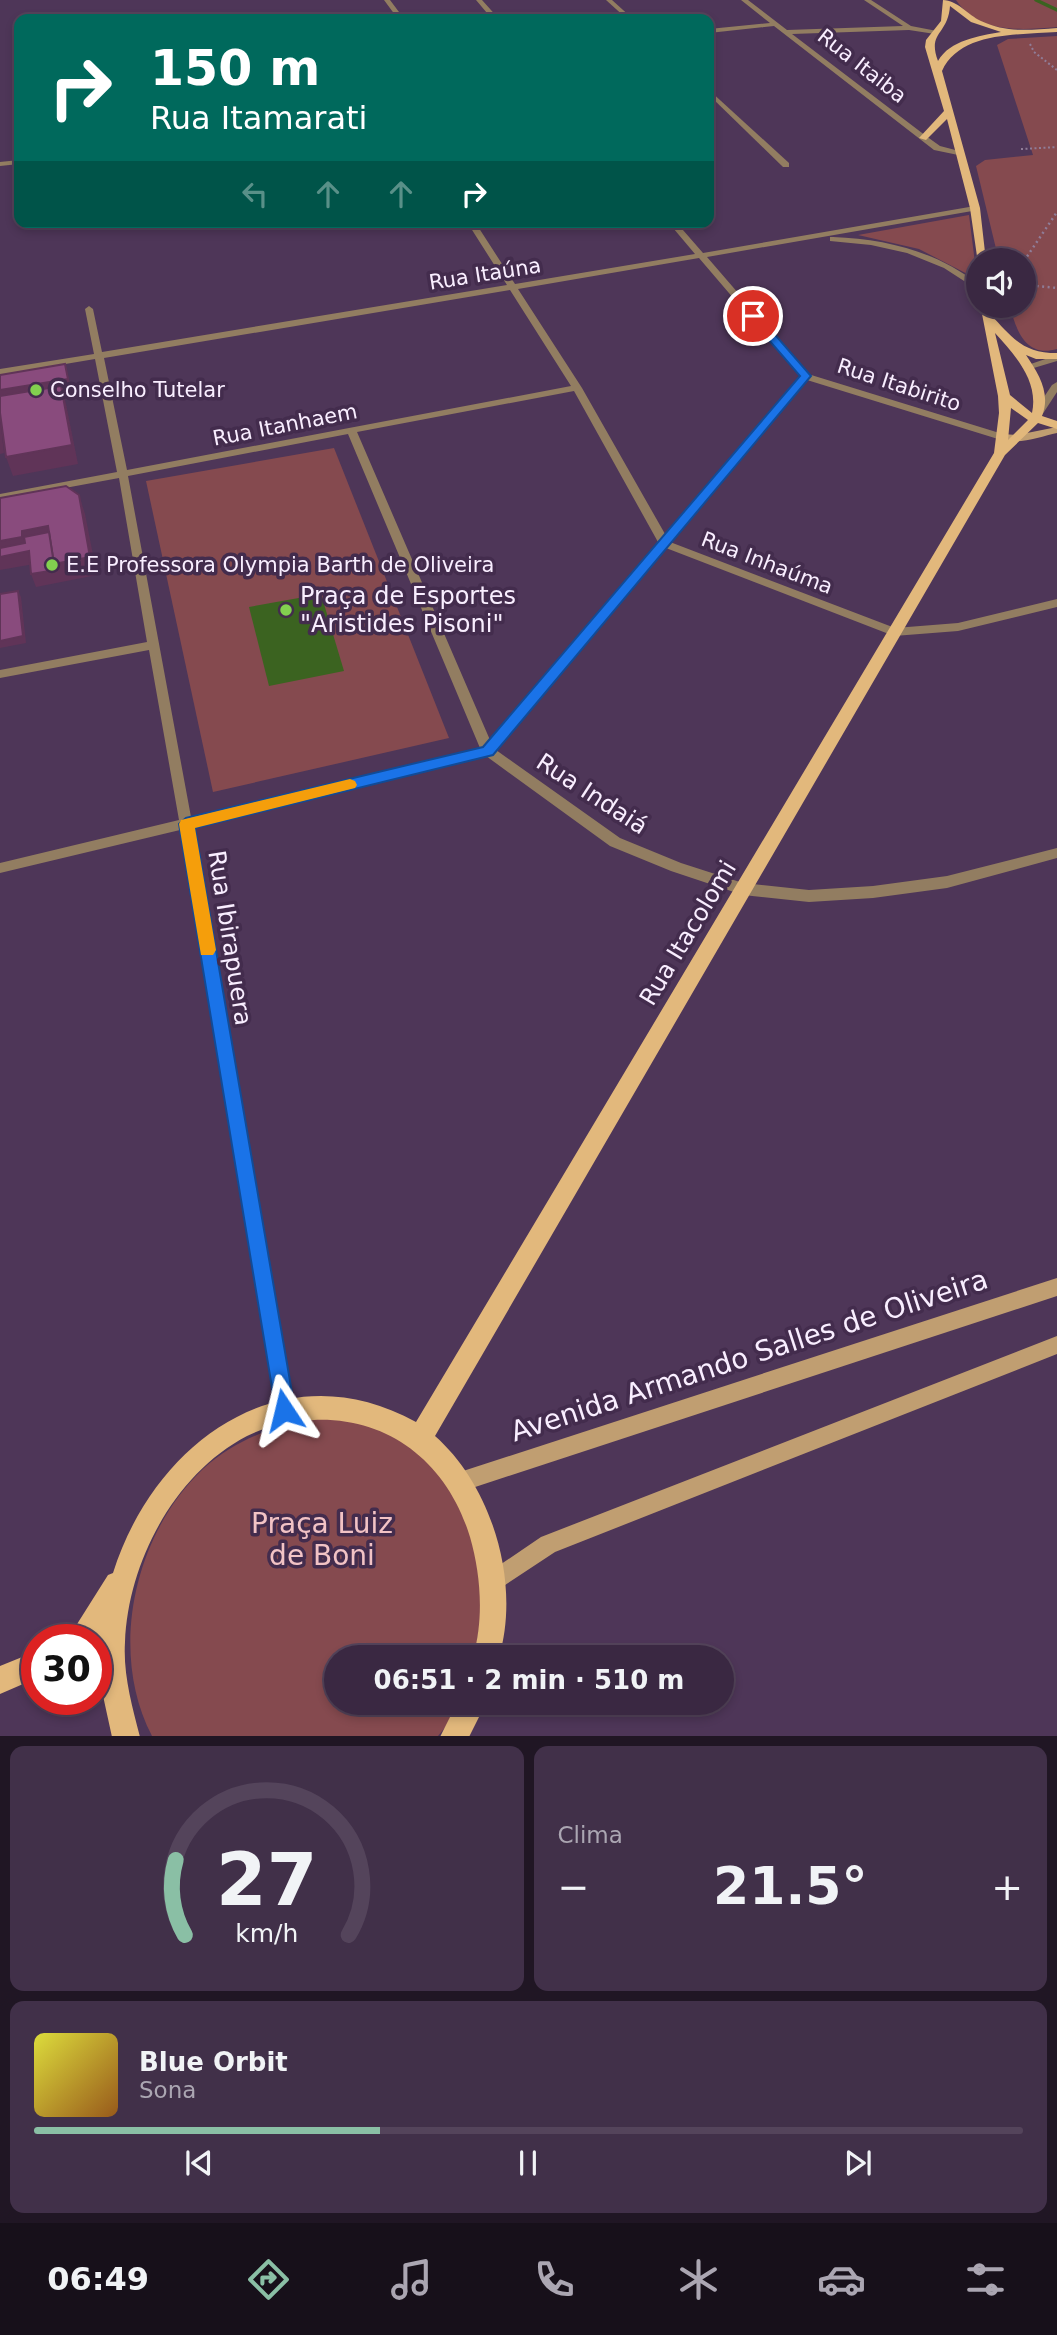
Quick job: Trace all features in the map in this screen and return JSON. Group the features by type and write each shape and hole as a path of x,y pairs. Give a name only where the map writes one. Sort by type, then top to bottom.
{"main road":[{"name":"Rua Itaiba","path":"947,0 945,21 935,32 929,47 975,208 980,248"},
{"path":"947,0 966,16 985,26 1027,32"},
{"name":"Rua Itaiba","path":"938,71 940,60 961,45 985,38 1057,30"},
{"path":"923,138 949,111"},
{"path":"989,318 1013,372"},
{"path":"992,318 1014,344 1036,356 1057,357"},
{"path":"1001,445 1004,396 1013,372 1014,344"},
{"path":"1013,372 1034,378 1042,402 1036,417 1017,438"},
{"path":"1004,396 1057,427"},
{"path":"1017,438 1057,427"},
{"name":"Rua Itacolomi","path":"420,1438 1001,445 1017,438"},
{"name":"Avenida Armando Salles de Oliveira","path":"460,1482 1057,1287"},
{"path":"492,1581 548,1544 1057,1345"},
{"path":"90,1624 123,1575 151,1514 190,1464 237,1429 284,1410 332,1405 378,1415 420,1438 460,1482 481,1528 492,1581 489,1645"},
{"path":"123,1575 112,1629 112,1643 113,1684 126,1736"},
{"path":"0,1680 21,1671"},
{"path":"455,1736 466,1715"}],"street":[{"path":"479,0 491,14"},
{"path":"609,0 625,14"},
{"name":"Rua Itaiba","path":"744,0 937,148 960,154"},
{"path":"867,0 909,29"},
{"path":"714,30 775,24"},
{"path":"786,32 909,29 935,32"},
{"path":"714,97 786,165"},
{"name":"Rua Itaúna","path":"0,372 975,208"},
{"name":"Rua Inhaúma","path":"475,228 577,388 665,544 894,632 958,627 1057,603"},
{"name":"Rua Itabirito","path":"677,228 806,376 1001,445"},
{"path":"801,239 838,239 877,244 942,264 966,277"},
{"name":"Rua Ibirapuera","path":"89,309 123,474 186,824 284,1410"},
{"path":"1013,372 1057,357"},
{"path":"0,868 488,751 806,376"},
{"path":"1036,417 1057,385"},
{"name":"Rua Itanhaem","path":"0,497 577,388"},
{"path":"352,432 488,751"},
{"path":"0,674 154,645"},
{"name":"Rua Indaiá","path":"488,751 615,842 676,867 743,888 809,896 873,892 947,882 1057,853"}],"path":[{"path":"1030,44 1034,52 1057,70"},
{"path":"1021,149 1057,147"},
{"path":"1033,248 1057,212"},
{"path":"1036,286 1057,288"}],"green space":[{"path":"956,0 1057,0 1057,27 1015,29 989,24 965,11"},
{"path":"1057,36 1057,349 1046,351 1037,350 1024,340 1014,318 1036,318 1036,248 996,248 976,166 985,160 1033,155 997,45 1008,39"},
{"path":"969,215 973,248 966,248 966,273 919,249 858,235"},
{"name":"Praça de Esportes \"Aristides Pisoni\"","path":"334,448 449,738 213,792 146,481"},
{"name":"Praça Luiz de Boni","path":"303,1418 336,1418 356,1420 384,1430 408,1444 429,1462 446,1483 459,1507 477,1560 481,1588 477,1645 324,1645 324,1715 451,1715 438,1736 152,1736 139,1703 132,1668 131,1632 135,1595 145,1560 160,1526 179,1496 203,1469 226,1451"}],"shaded area":[{"path":"321,594 344,671 269,686 249,607"}],"building":[{"path":"65,364 68,379 0,390 0,375"},
{"path":"61,386 72,445 6,457 0,396"},
{"path":"66,486 79,495 90,557 54,564 48,526 22,531 22,537 0,541 0,498"},
{"path":"49,532 56,570 31,574 29,551 0,557 0,548 25,543 24,537"},
{"path":"18,591 23,636 0,641 0,594"}],"waterway":[{"path":"1036,0 1057,10"}],"slow traffic":[{"path":"207,950 186,824 350,785"}],"place":[{"name":"Conselho Tutelar","path":"36,390"},
{"name":"E.E Professora Olympia Barth de Oliveira","path":"52,565"},
{"name":"Praça de Esportes \"Aristides Pisoni\"","path":"286,610"}],"route":[{"path":"284,1410 186,824 488,751 806,376 753,316"}]}
